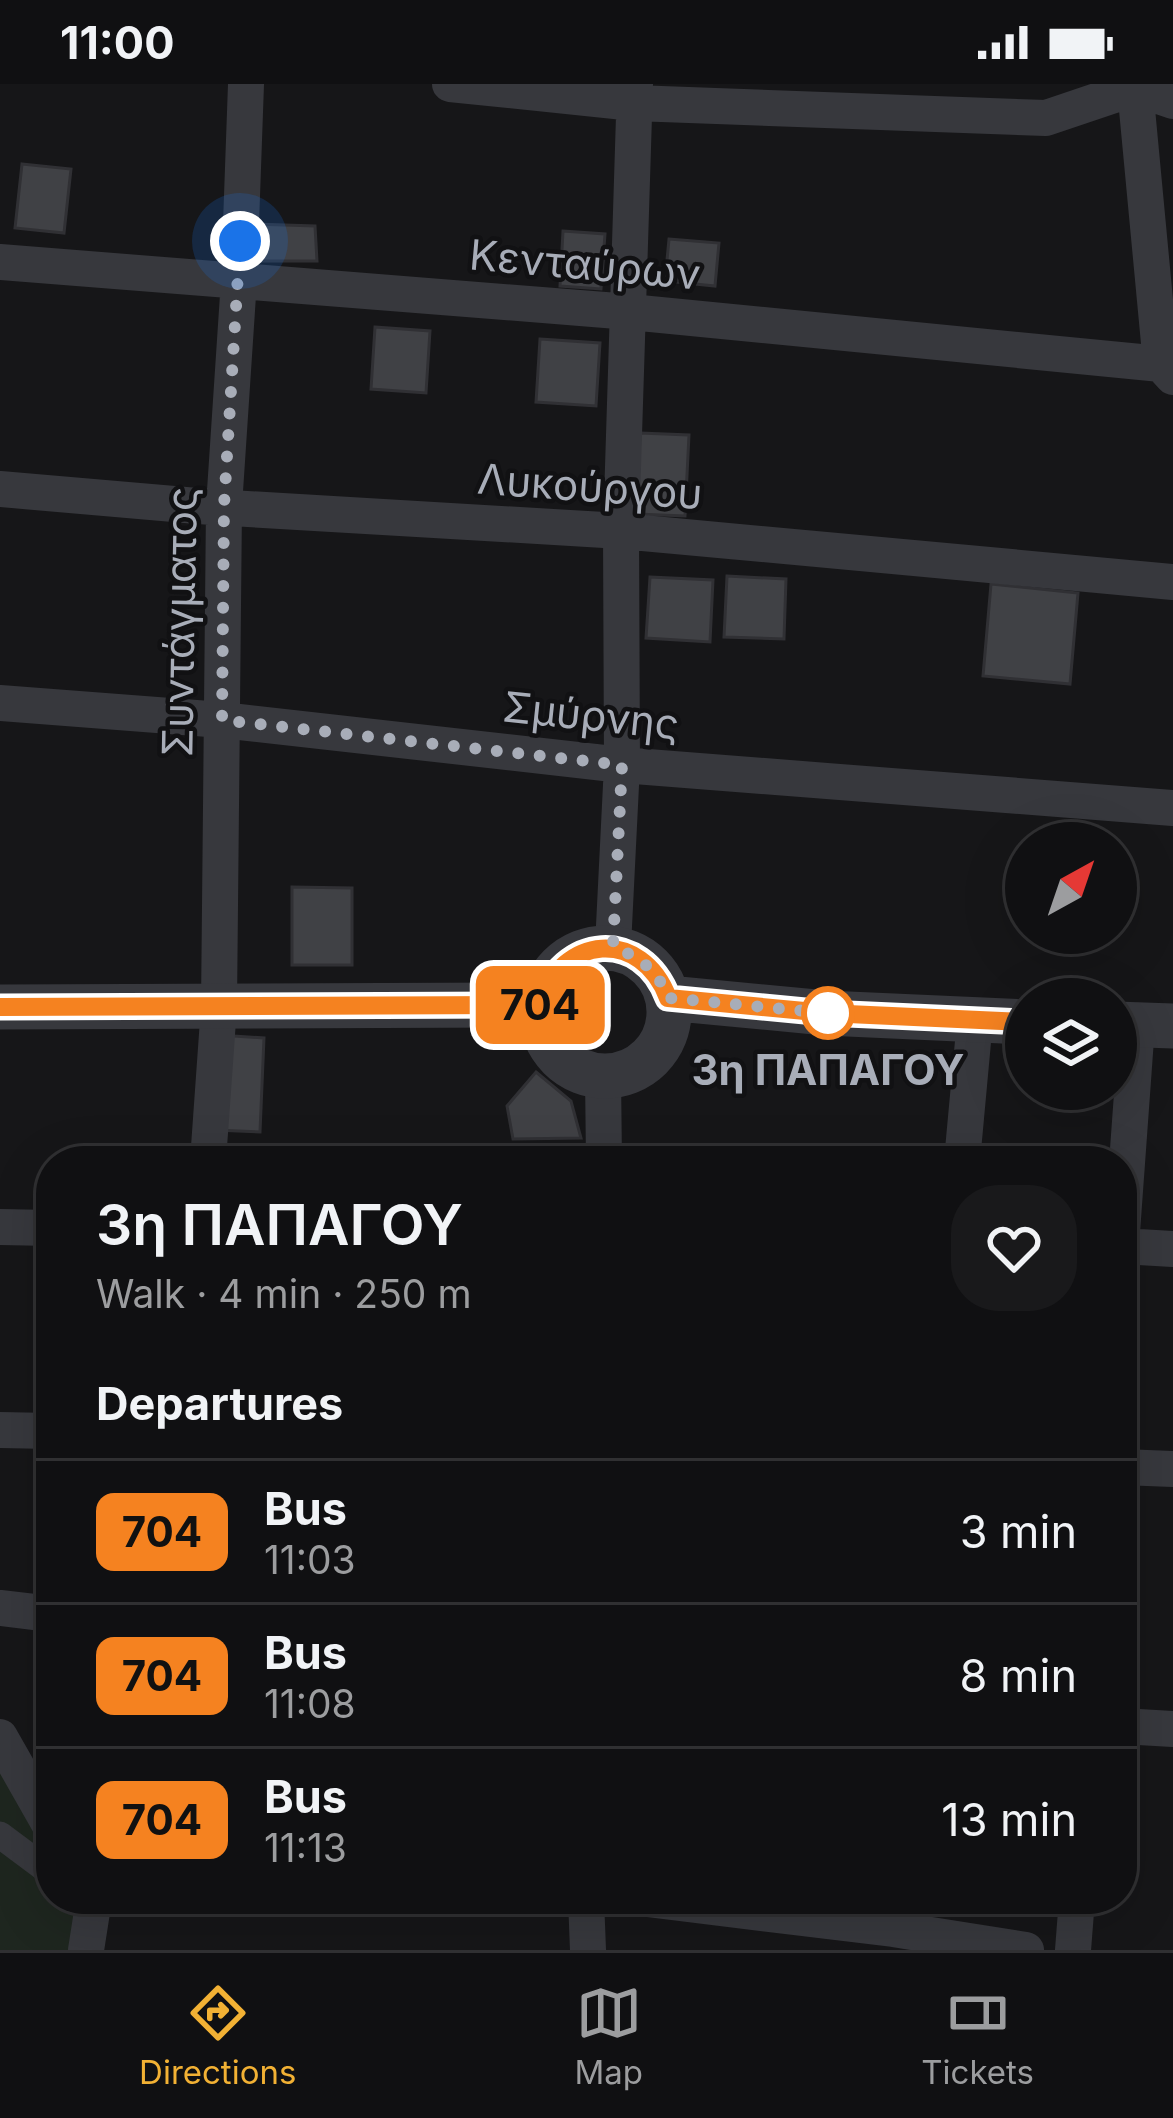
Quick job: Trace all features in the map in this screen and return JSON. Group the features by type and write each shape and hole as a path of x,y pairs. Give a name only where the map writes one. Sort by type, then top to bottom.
{"street":[{"name":"Συντάγματος","path":"209,1146 219,1006 224,506 245,84"},
{"path":"450,84 1046,118 1135,88 1173,101"},
{"path":"1135,88 1167,370"},
{"path":"613,946 622,765 621,531 634,94"},
{"name":"Κενταύρων","path":"0,262 630,312 1167,370"},
{"name":"Λυκούργου","path":"0,489 621,531 1173,582"},
{"name":"Σμύρνης","path":"0,703 222,720 622,765 1173,808"},
{"path":"613,946 638,957 652,968 668,998 668,1027 655,1053 632,1071 603,1076 583,1072 565,1062 550,1045 543,1026 541,1005 546,987 556,971 586,951 613,946"},
{"path":"668,998 826,1013 1005,1021"},
{"path":"0,1007 541,1005"},
{"path":"963,1146 975,1020"},
{"path":"1130,1146 1142,1025"},
{"path":"603,1076 604,1146"},
{"path":"0,1227 36,1228"},
{"path":"1137,1247 1173,1249"},
{"path":"0,1430 36,1431"},
{"path":"1137,1468 1173,1469"},
{"path":"0,1608 36,1612"},
{"path":"1137,1727 1173,1729"},
{"path":"0,1737 36,1801"},
{"path":"0,1835 36,1862"},
{"path":"86,1950 90,1914"},
{"path":"587,1914 588,1950"},
{"path":"784,1914 894,1926 1025,1950"},
{"path":"1073,1950 1075,1914"}],"shaded area":[{"path":"0,1752 36,1811 36,1914 88,1914 80,1950 0,1950"}],"building":[{"path":"22,164 71,169 64,233 15,228"},
{"path":"251,224 315,226 317,261 253,261"},
{"path":"563,231 605,234 601,289 560,286"},
{"path":"669,239 719,243 715,286 665,281"},
{"path":"375,327 430,331 426,393 371,389"},
{"path":"540,339 600,343 596,406 536,402"},
{"path":"640,433 689,435 685,516 637,514"},
{"path":"727,576 786,579 784,639 724,637"},
{"path":"650,577 713,580 710,642 646,638"},
{"path":"991,584 1078,593 1070,684 983,676"},
{"path":"292,887 352,888 352,965 292,965"},
{"path":"219,1035 264,1038 260,1132 215,1130"},
{"path":"536,1072 571,1101 581,1138 513,1139 507,1106"}],"bus line":[{"name":"704","path":"0,1007 541,1005 556,971 570,959 613,946 652,968 668,998 826,1013 1005,1021"}],"place":[{"name":"3η ΠΑΠΑΓΟΥ","path":"828,1013"}],"route":[{"path":"240,241 224,506 222,720 622,765 613,946 652,968 668,998 828,1013"}]}
